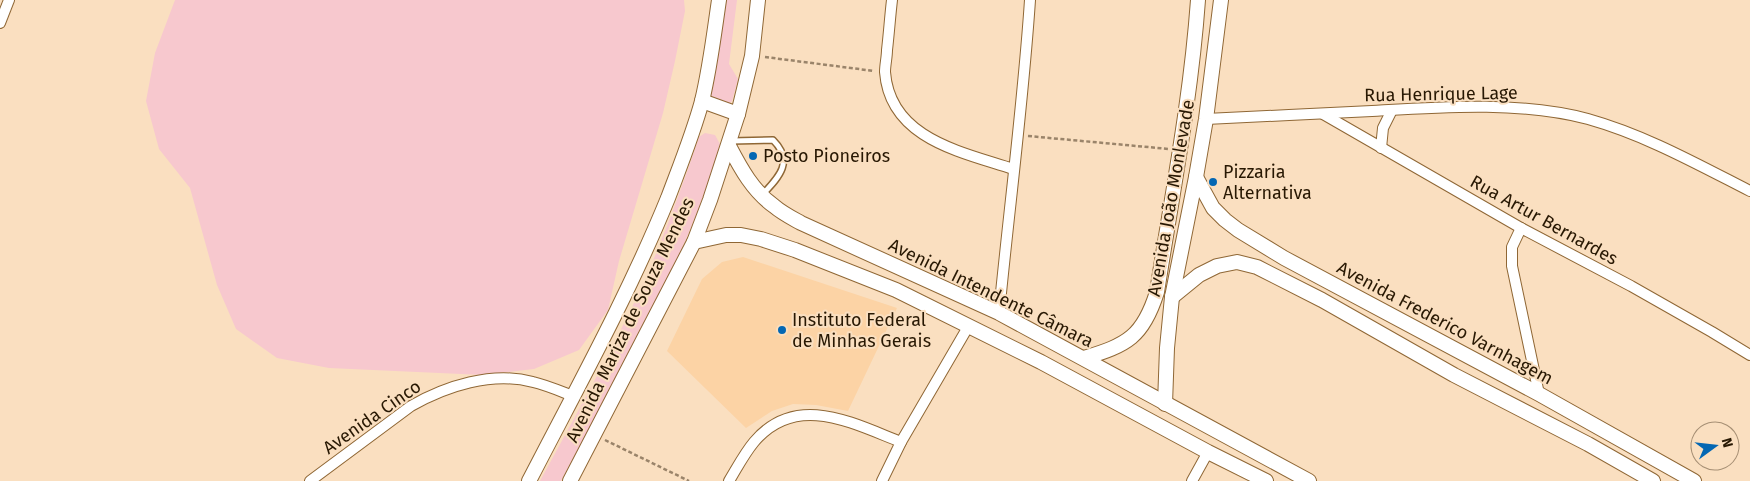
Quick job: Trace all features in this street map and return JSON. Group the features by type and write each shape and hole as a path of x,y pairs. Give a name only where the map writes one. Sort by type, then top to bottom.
{"main road":[{"name":"Avenida Mariza de Souza Mendes","path":"529,481 613,320 652,236 688,148 702,101 719,0"},
{"name":"Avenida Mariza de Souza Mendes","path":"570,481 694,242 738,114 752,56 758,0"},
{"name":"Avenida João Monlevade","path":"1084,358 1124,343 1138,332 1146,321 1157,292 1181,151 1198,0"},
{"name":"Avenida João Monlevade","path":"1165,404 1167,348 1172,296 1206,119 1220,0"},
{"path":"1196,31 1206,29 1212,31 1216,37"},
{"path":"702,101 738,114"},
{"name":"Avenida Intendente Câmara","path":"729,143 742,171 762,196 775,207 802,223 999,313 1084,358 1288,476 1309,481"},
{"name":"Avenida Frederico Varnhagem","path":"1196,177 1213,208 1238,230 1284,258 1539,394 1694,481"},
{"path":"694,242 726,235 740,235 761,239 795,250 896,290 1041,362 1266,481"},
{"path":"1275,275 1284,258"},
{"path":"1157,292 1172,296 1199,275 1226,263 1246,263 1275,275 1454,375 1588,444 1652,481"},
{"path":"896,290 906,271"},
{"path":"1041,362 1052,341"},
{"path":"1629,467 1639,450"}],"street":[{"path":"0,23 10,0"},
{"path":"892,0 885,72 894,104 901,114 914,129 947,147 1013,169"},
{"path":"999,313 1013,169 1019,135 1030,0"},
{"name":"Rua Henrique Lage","path":"1206,119 1392,110 1490,107 1521,109 1586,118 1614,127 1656,144 1750,191"},
{"path":"1381,148 1383,128 1392,110"},
{"name":"Rua Artur Bernardes","path":"1323,114 1521,228 1631,286 1750,355"},
{"path":"1521,228 1512,247 1512,266 1539,394"},
{"path":"882,481 901,442 968,327"},
{"name":"Avenida Cinco","path":"310,481 411,406 443,390 481,381 518,379 533,382 573,396"},
{"path":"729,481 746,453 762,433 780,422 794,417 815,414 833,417 901,442"},
{"path":"1192,481 1208,452"}],"lane":[{"path":"729,143 773,140 778,144 783,158 783,169 779,177 762,196"}],"path":[{"path":"752,56 885,72"},
{"path":"1019,135 1181,151"},
{"path":"595,435 689,481"}],"shaded area":[{"path":"175,0 684,0 685,11 663,113 619,261 608,310 579,350 534,369 483,375 329,368 277,358 236,329 217,285 190,188 159,149 146,101 155,53"},
{"path":"724,0 737,0 729,64 738,79 732,101 729,104 711,98 710,93"},
{"path":"705,133 715,135 720,144 704,195 670,274 636,344 561,481 540,481 589,391 641,288 662,238 699,137"},
{"name":"Instituto Federal de Minhas Gerais","path":"743,257 897,308 848,411 816,405 793,404 772,411 746,428 667,351 702,279 722,262"}],"place":[{"name":"Posto Pioneiros","path":"753,156"},
{"name":"Pizzaria Alternativa","path":"1213,182"},
{"name":"Instituto Federal de Minhas Gerais","path":"782,330"}]}
